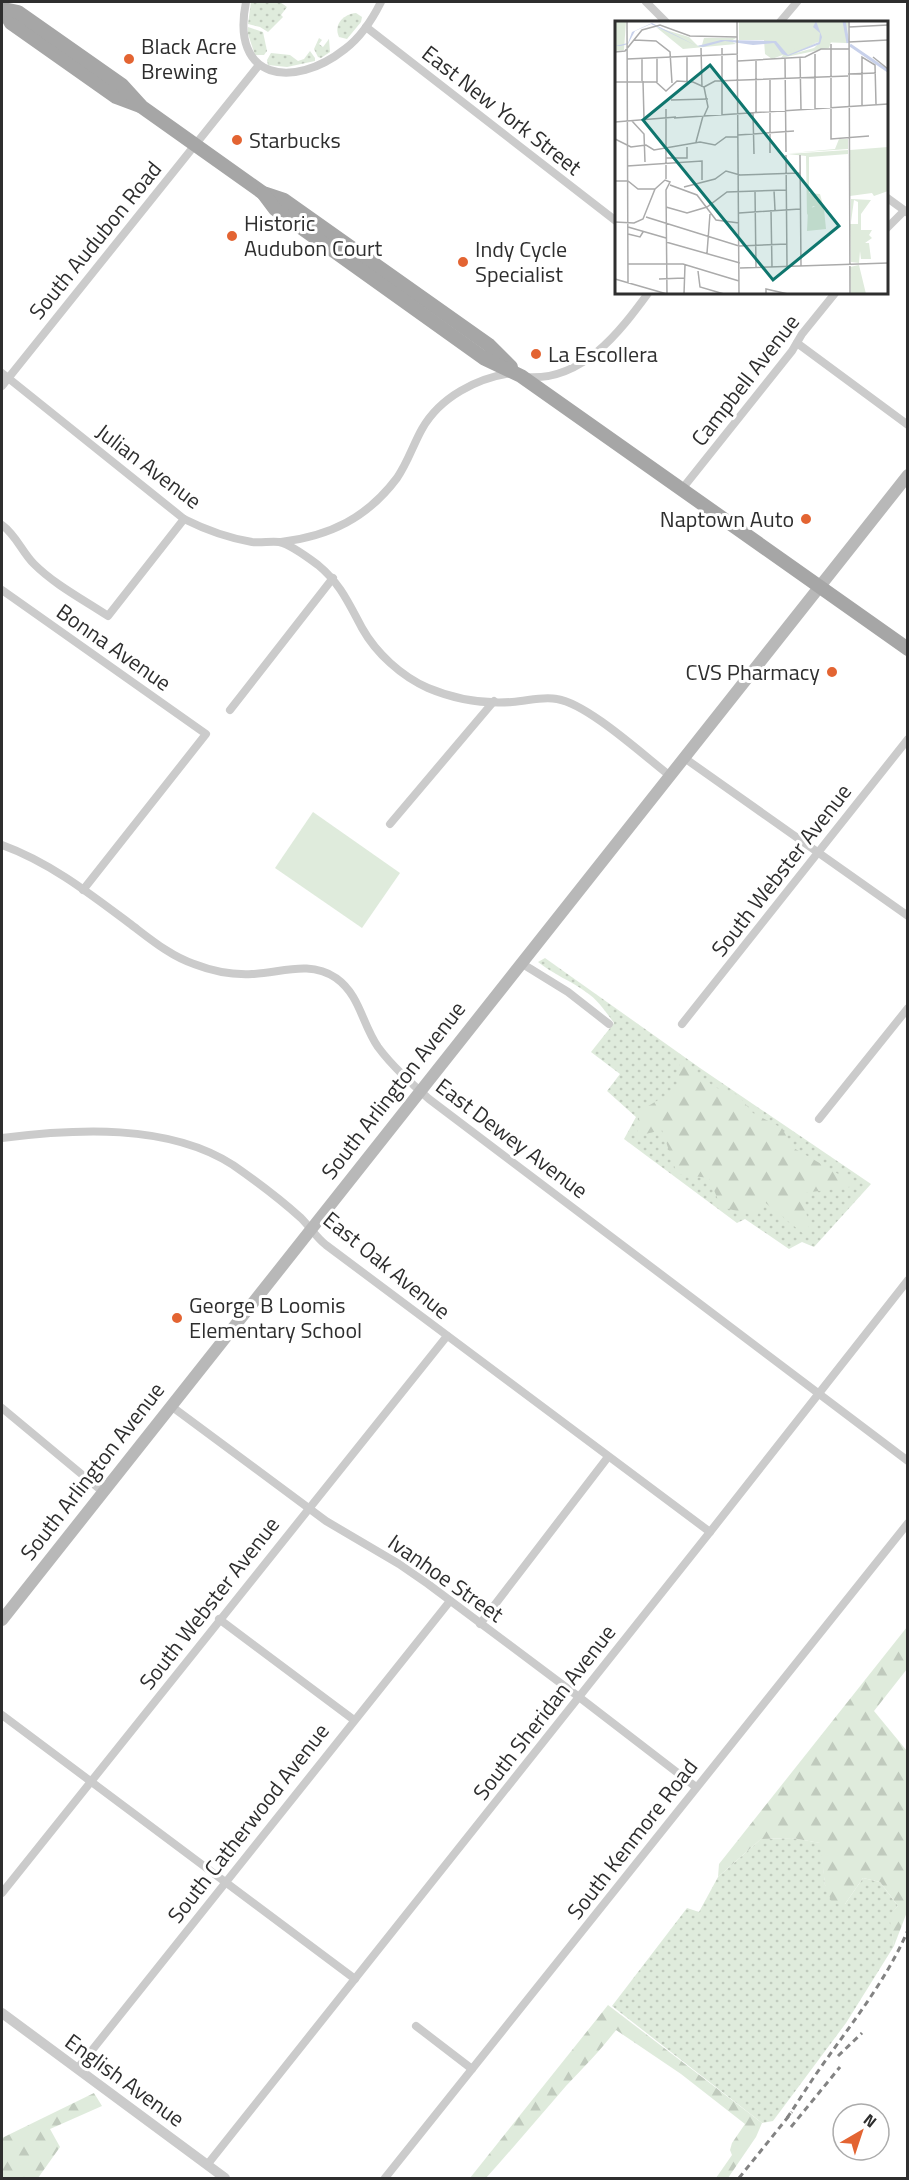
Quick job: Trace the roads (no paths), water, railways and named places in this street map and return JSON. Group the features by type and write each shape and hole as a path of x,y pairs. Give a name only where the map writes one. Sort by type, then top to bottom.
{"main road":[{"path":"5,6 11,23 116,97 142,107 263,193 275,209 485,359 518,374 908,649"},
{"name":"South Arlington Avenue","path":"2,1620 908,475"}],"street":[{"path":"246,2 243,29 246,46 259,65 278,73 312,68 330,60 347,48 366,27 381,2"},
{"path":"646,2 665,21"},
{"path":"781,21 797,2"},
{"name":"East New York Street","path":"366,27 615,220"},
{"name":"South Audubon Road","path":"4,379 259,65"},
{"path":"888,198 906,212 888,227"},
{"path":"280,542 306,539 330,532 365,511 397,478 422,429 442,404 468,387 497,375 518,374 536,377 560,372 576,365 596,354 616,336 648,294"},
{"name":"Campbell Avenue","path":"682,489 834,294"},
{"path":"797,343 908,425"},
{"name":"Julian Avenue","path":"4,379 184,519 226,536 252,542 280,542 316,563 333,578 345,594 366,635 377,649 400,671 426,687 443,694 470,700 513,702 548,698 573,704 585,710 669,775"},
{"path":"2,525 12,534 28,558 42,571 108,616 184,519"},
{"path":"230,710 333,578"},
{"name":"Bonna Avenue","path":"2,590 206,734 83,890"},
{"path":"390,824 494,701"},
{"name":"South Webster Avenue","path":"682,1024 908,739"},
{"path":"683,757 908,916"},
{"name":"East Dewey Avenue","path":"2,845 38,861 83,890 167,951 195,965 217,971 244,974 303,968 316,969 337,979 355,999 371,1035 384,1054 420,1091 908,1461"},
{"path":"520,963 568,992 609,1024"},
{"path":"819,1119 908,1008"},
{"name":"East Oak Avenue","path":"2,1138 47,1133 109,1132 149,1136 189,1145 234,1166 303,1220 326,1245 710,1532"},
{"name":"South Sheridan Avenue","path":"207,2165 908,1280"},
{"name":"South Webster Avenue","path":"2,1893 307,1508 447,1336"},
{"name":"Ivanhoe Street","path":"171,1406 307,1508 407,1569 696,1787"},
{"path":"2,1408 103,1492"},
{"path":"480,1624 608,1456"},
{"name":"South Kenmore Road","path":"385,2178 908,1523"},
{"name":"South Catherwood Avenue","path":"76,2069 450,1601"},
{"path":"219,1619 354,1720"},
{"path":"2,1715 355,1979"},
{"name":"English Avenue","path":"2,2013 225,2178"},
{"path":"416,2026 472,2069"}],"railway":[{"path":"787,2118 881,1981 908,1930"},
{"path":"838,2056 862,2033"},
{"path":"791,2127 840,2067"},
{"path":"739,2178 792,2112"}],"place":[{"name":"Black Acre Brewing","path":"129,59"},
{"name":"Starbucks","path":"237,140"},
{"name":"Historic Audubon Court","path":"232,236"},
{"name":"Indy Cycle Specialist","path":"463,262"},
{"name":"La Escollera","path":"536,354"},
{"name":"Naptown Auto","path":"806,519"},
{"name":"CVS Pharmacy","path":"832,672"},
{"name":"George B Loomis Elementary School","path":"177,1318"}]}
